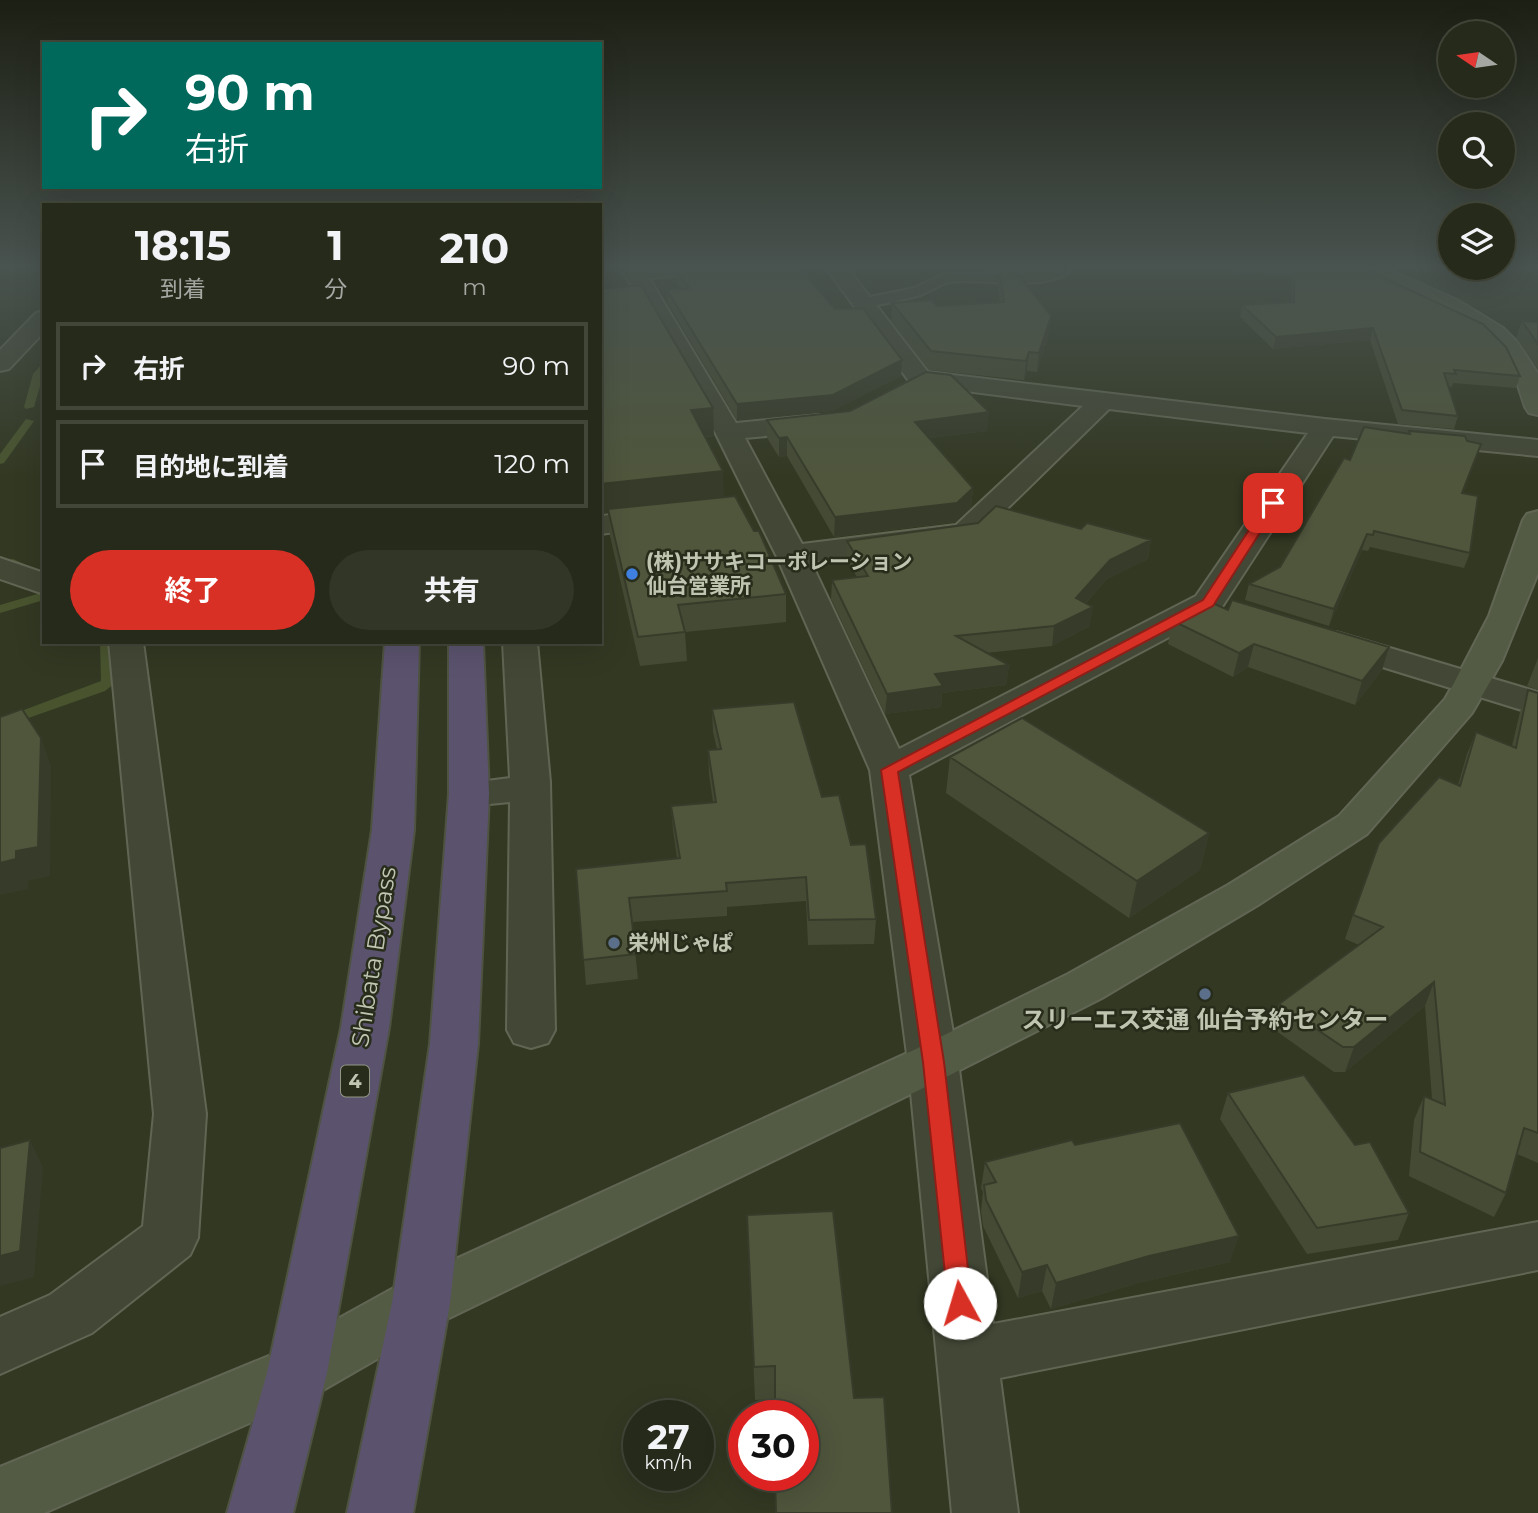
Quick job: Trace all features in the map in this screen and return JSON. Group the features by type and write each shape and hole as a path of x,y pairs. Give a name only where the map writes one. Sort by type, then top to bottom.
{"highway":[{"name":"Shibata Bypass","path":"260,1513 297,1373 365,1028 393,830 402,644"},
{"path":"380,1513 421,1303 454,1044 469,794 466,644"}],"street":[{"path":"0,364 27,336"},
{"path":"672,336 728,432 753,509 792,555 889,770 933,1062 985,1513"},
{"path":"879,336 908,385 1103,401 1538,448"},
{"path":"1498,336 1531,371 1538,407"},
{"path":"792,555 965,533 1103,401"},
{"path":"728,432 838,421"},
{"path":"889,770 1222,607 1325,427"},
{"path":"602,525 684,516"},
{"path":"0,1499 297,1373 421,1303 933,1062 1085,986 1242,895 1353,825 1459,705 1473,683 1502,628 1527,561 1538,520"},
{"path":"0,568 42,583"},
{"path":"1301,631 1538,704"},
{"path":"0,1346 71,1314 170,1238 180,1114 126,644"},
{"path":"520,644 530,788 531,1030"},
{"path":"469,794 530,788"},
{"path":"966,1357 1538,1246"}],"building":[{"path":"602,336 671,336 713,408 691,410 723,471 602,484"},
{"path":"695,336 884,336 902,360 833,395 737,404"},
{"path":"918,336 1045,336 1039,353 1029,352 1026,361 931,351"},
{"path":"1376,336 1495,336 1506,347 1520,376 1454,370 1456,374 1444,373 1458,416 1402,410"},
{"path":"926,372 951,375 989,412 915,422 973,488 957,503 835,517 787,437 779,438 767,420 850,411"},
{"path":"1364,427 1410,434 1409,431 1465,436 1467,441 1481,444 1462,493 1478,496 1470,553 1374,531 1373,535 1367,534 1334,609 1249,584 1280,567 1344,458 1350,460"},
{"path":"735,496 754,531 759,531 786,594 678,605 685,632 638,637 608,509"},
{"path":"996,506 1081,529 1087,523 1151,540 1110,560 1076,598 1093,607 1054,626 956,636 1009,665 935,674 943,686 887,694 832,580 868,576 847,541 978,523"},
{"path":"1232,600 1389,647 1362,681 1254,644 1239,653 1173,621 1208,601 1228,610"},
{"path":"1528,690 1538,693 1538,1133 1524,1128 1506,1193 1420,1152 1424,1096 1445,1105 1434,982 1354,1047 1343,1047 1279,1004 1383,927 1353,915 1379,843 1439,777 1460,786 1476,732 1516,748"},
{"path":"794,702 822,797 839,795 851,845 866,844 876,919 809,920 806,877 726,883 727,891 629,898 636,954 583,960 576,869 680,858 671,806 716,802 708,750 721,749 712,709"},
{"path":"22,709 41,738 38,847 16,851 16,859 0,863 0,717"},
{"path":"1022,718 1209,833 1137,881 950,757"},
{"path":"1304,1075 1355,1145 1370,1142 1409,1213 1317,1228 1228,1093"},
{"path":"1180,1123 1239,1236 1149,1256 1056,1283 1047,1265 1022,1272 986,1200 984,1185 996,1182 985,1162 1072,1140 1075,1145"},
{"path":"30,1140 20,1251 0,1256 0,1148"},
{"path":"833,1211 854,1398 884,1397 892,1513 776,1513 775,1491 819,1491 819,1400 775,1400 775,1366 754,1367 747,1215"}],"waterway":[{"path":"29,407 42,368"},
{"path":"0,461 29,421"},
{"path":"13,562 36,573"},
{"path":"0,609 42,597"},
{"path":"0,724 108,683 106,644"}],"place":[{"name":"(株)ササキコーポレーション 仙台営業所","path":"632,574"},
{"name":"栄州じゃぱ","path":"614,943"},
{"name":"スリーエス交通 仙台予約センター","path":"1205,994"}],"route":[{"path":"960,1303 933,1062 889,770 1208,603 1273,503"}]}
